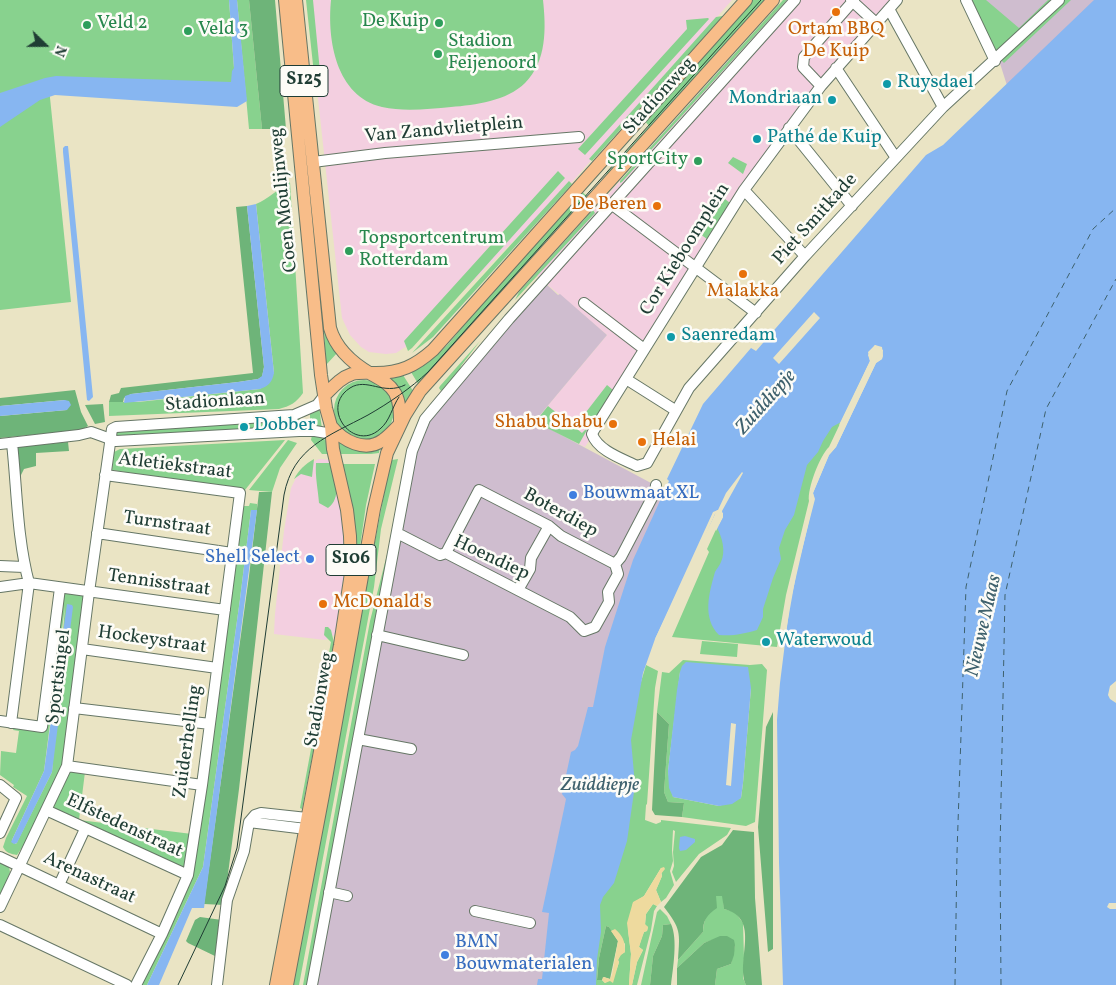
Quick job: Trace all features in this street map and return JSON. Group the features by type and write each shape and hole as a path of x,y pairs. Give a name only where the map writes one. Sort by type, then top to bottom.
{"main road":[{"name":"Coen Moulijnweg","path":"285,0 324,396"},
{"name":"Coen Moulijnweg","path":"296,0 330,328 336,344 342,351 369,373"},
{"name":"Stadionweg","path":"287,985 310,825 351,572 347,510 324,396 336,383 345,377 358,373 388,373 404,369 418,363 433,350 746,0"},
{"name":"Stadionweg","path":"276,985 374,509 387,453 400,424 417,394 773,0"},
{"name":"Stadionweg","path":"369,373 386,382 393,390 398,399 400,424"},
{"name":"Stadionweg","path":"331,433 355,444 371,445 382,441 400,424"}],"street":[{"path":"312,985 412,451 425,419 512,315 795,0"},
{"name":"Cor Kieboomplein","path":"647,463 637,466 600,446 594,440 592,434 594,430 744,190 836,68 897,0"},
{"path":"966,0 995,61"},
{"name":"Piet Smitkade","path":"647,463 689,388 805,256 943,108 1059,0"},
{"path":"822,86 803,67 804,57 853,1 876,23"},
{"path":"889,9 943,108"},
{"path":"836,68 896,158"},
{"path":"789,128 852,206"},
{"name":"Van Zandvlietplein","path":"313,162 386,153 579,137"},
{"path":"744,190 805,256"},
{"path":"611,204 756,312"},
{"path":"498,303 512,315"},
{"path":"584,303 644,350"},
{"path":"626,379 675,410"},
{"name":"Stadionlaan","path":"110,436 112,429 116,427 294,415 317,405 324,396"},
{"name":"Stadionlaan","path":"0,444 91,432 110,436 116,441 292,431 331,433"},
{"name":"Sportsingel","path":"0,907 67,766 110,436"},
{"path":"0,721 11,722 29,584 24,567 12,443"},
{"name":"Atletiekstraat","path":"104,475 240,493"},
{"path":"615,564 621,557 656,485"},
{"name":"Boterdiep","path":"446,553 479,490 615,564"},
{"name":"Zuiderhelling","path":"136,985 162,934 188,875 202,785 240,493"},
{"path":"518,590 530,569 531,558 548,526"},
{"name":"Turnstraat","path":"97,533 232,553"},
{"name":"Hoendiep","path":"397,533 440,555 446,553 570,617 584,631 595,627 609,602 608,592 618,574 615,564"},
{"path":"0,566 24,567"},
{"name":"Tennisstraat","path":"0,587 29,584 225,610"},
{"name":"Sportsingel","path":"11,722 42,727 60,588"},
{"path":"377,635 463,655"},
{"name":"Hockeystraat","path":"82,649 217,668"},
{"path":"74,708 210,724"},
{"path":"358,739 411,750"},
{"path":"67,766 202,785"},
{"path":"0,785 16,798 0,833"},
{"name":"Elfstedenstraat","path":"46,810 188,875"},
{"path":"218,985 227,900 244,850 249,822 254,815 261,813 310,825"},
{"path":"58,884 85,828"},
{"name":"Arenastraat","path":"0,857 162,934"},
{"path":"329,892 347,896"},
{"path":"475,911 530,923"},
{"path":"0,925 127,985"}],"shaded area":[{"path":"310,0 732,0 565,190 410,344 396,353 386,354 369,352 361,347 350,335 342,318 316,80"},
{"path":"786,0 903,0 797,124 750,187 585,447 535,421 607,335 536,275 723,66"},
{"path":"970,0 1114,0 1011,98 997,54"},
{"path":"545,283 607,335 535,421 683,498 553,985 317,985 417,447 429,419"},
{"path":"319,459 331,460 339,495 348,566 338,633 325,640 274,634 284,531 291,488 300,470"}],"green space":[{"path":"0,0 229,0 234,68 240,93 49,88 71,302 0,310"},
{"path":"237,0 249,0 262,129 249,129"},
{"path":"249,0 275,0 286,129 262,129"},
{"path":"306,0 313,0 321,82 315,83"},
{"name":"Stadion Feijenoord","path":"331,0 543,0 545,22 543,44 538,65 525,83 518,89 490,101 434,109 408,110 382,107 366,101 354,91 345,79 333,49 330,16"},
{"path":"752,0 768,0 609,176 606,174 649,126 644,120"},
{"path":"783,0 787,0 620,183 620,181"},
{"path":"971,0 986,0 1019,28 1048,0 1053,0 997,52 994,51"},
{"path":"1064,0 1071,0 1004,63 1000,59"},
{"path":"723,16 592,161 589,159 716,17"},
{"path":"708,18 585,155 578,149 687,29 686,20"},
{"path":"733,157 747,164 743,174 728,163"},
{"path":"558,171 565,178 408,351 404,341"},
{"path":"569,181 572,184 433,337 412,353"},
{"path":"290,182 303,393 293,404 279,409 109,416 109,402 138,402 260,389 274,373 256,204"},
{"path":"581,191 587,196 542,245 545,247 420,387 411,372 433,359 442,350"},
{"path":"725,199 730,203 707,239 700,234"},
{"path":"247,206 264,367 262,377 238,382 131,394 124,398 123,402 109,402 111,395 119,393 121,388 253,373 236,207"},
{"path":"593,210 595,213 515,300 519,292"},
{"path":"324,324 338,352 326,365 325,363"},
{"path":"480,341 460,370 441,391 440,386"},
{"path":"864,373 829,447 818,464 812,481 809,501 786,595 777,647 672,637 709,552 707,549 718,525 770,508"},
{"path":"403,375 415,394 402,412 396,385 390,378"},
{"path":"358,380 370,380 381,385 389,393 394,404 392,422 381,435 370,440 358,440 347,435 339,427 334,416 334,404 339,393 347,385"},
{"path":"607,385 613,390 593,422 589,421 583,416"},
{"path":"75,390 81,412 88,426 81,430 0,438 0,416 67,410 65,400 0,406 0,398"},
{"path":"103,404 105,422 95,424 85,405"},
{"path":"319,406 322,429 310,428 310,412"},
{"path":"548,406 582,433 587,430 579,444 535,422"},
{"path":"300,417 300,427 116,438 116,432 255,423"},
{"path":"312,435 325,440 330,454 322,454 311,440"},
{"path":"334,438 380,446 379,453 337,454"},
{"path":"285,440 245,490 112,470 114,452 120,449"},
{"path":"288,440 297,443 280,468 272,492 249,490"},
{"path":"68,442 69,451 36,453 36,466 24,469 20,477 16,447"},
{"path":"314,459 312,477 301,474 294,479 302,468"},
{"path":"398,459 381,529 374,587 299,985 291,985 385,489 392,460"},
{"path":"316,463 333,463 336,493 335,499 328,508 319,503"},
{"path":"339,464 375,464 366,505 354,588"},
{"path":"259,492 272,492 239,789 224,905 204,904 249,576"},
{"path":"250,503 257,504 257,510 251,510 203,867 147,985 141,985 194,868 242,506 249,506"},
{"path":"392,535 308,985 303,985 370,621"},
{"path":"62,593 85,596 63,765 25,843 17,855 7,852 3,847 27,796 0,775 1,751 16,753 19,731 13,730 14,727 43,731","holes":["65,606 52,772 16,844 12,840 44,771"]},
{"path":"325,627 331,630 335,647 326,700 320,716 302,809 300,808 331,642 324,635"},
{"path":"702,641 738,644 737,657 700,654"},
{"path":"683,660 750,665 762,664 767,670 755,822 746,826 682,817 684,803 668,802 664,792 669,724 657,712 662,672 669,673","holes":["680,672 751,688 741,798 719,806 673,797 668,771"]},
{"path":"646,665 658,671 655,688 645,820 656,824 661,822 661,820 731,828 727,835 699,854 676,882 672,872 674,866 675,831 673,830 672,850 673,861 670,871 674,885 666,898 661,902 656,890 662,876 661,868 644,896 633,903 628,930 631,954 629,985 591,985 605,864 617,784","holes":["606,926 611,931 615,930 625,944 625,952 620,955 614,974 605,983 597,979 599,958"]},
{"path":"657,712 669,724 664,792 668,802 684,803 682,817 655,815 652,810"},
{"path":"773,712 773,949 768,952 758,827 766,727"},
{"path":"69,770 85,772 79,820 192,834 186,870 51,807"},
{"path":"733,830 754,832 755,898 762,985 746,985 743,975 745,931 742,922 735,914 724,909 722,896 716,896 717,908 706,918 703,932 678,960 678,931 674,921 664,907 701,857 722,845"},
{"path":"0,863 9,867 10,872 0,898"},
{"path":"716,895 723,896 724,909 735,912 743,923 743,978 746,985 715,985 717,969 731,964 735,945 712,940 704,943 677,968 678,960 703,932 706,918"},
{"path":"653,904 657,906 654,911 637,985 632,985 637,962 643,950 639,947 644,932 647,931 648,927 645,925 646,914"},
{"path":"660,909 667,916 671,924 663,925 662,936 653,956 650,985 641,985 657,912"},
{"path":"200,917 222,920 217,957 186,941 195,920"},
{"path":"671,924 675,945 671,985 650,985 653,956 662,936 663,925"},
{"path":"606,926 609,927 618,941 610,979 604,977 602,980 597,980 599,958"},
{"path":"720,936 727,936 734,940 734,955 731,964 717,969 715,985 677,985 677,968 704,943"}],"sand":[{"path":"664,867 665,869 661,874 662,876 656,890 661,902 657,906 653,904 646,914 645,924 648,927 647,931 644,932 639,947 643,950 637,962 632,985 629,985 631,954 627,923 633,902 644,896 661,868"},
{"path":"615,929 623,939 625,952 618,960 613,983 610,981 605,983 602,980 603,977 610,979 612,975 618,941 611,931"}],"water":[{"path":"229,0 237,0 247,101 237,107 55,95 40,100 0,127 0,93 45,78 56,76 231,82 234,68"},
{"path":"1094,0 1116,0 1116,681 1110,686 1108,695 1116,703 1116,903 1109,903 1107,907 1116,909 1116,985 783,985 777,720 790,603 814,499 813,493 829,455 836,447 876,363 882,359 883,350 875,345 868,355 870,361 841,422 832,427 818,452 807,465 794,515 785,530 779,548 781,559 763,609 763,617 757,630 719,635 710,621 709,597 715,572 721,563 723,553 722,540 717,528 723,513 717,510 655,639 643,673 631,740 635,785 627,841 614,883 603,897 600,905 601,932 596,985 537,985 538,979 542,979 549,913 542,912 566,799 562,794 571,752 578,746 588,707 593,707 605,647 633,560 669,481 667,479 703,404 751,348 756,351 926,155 943,145"},
{"path":"65,146 68,146 93,397 89,401 87,400 63,152"},
{"path":"256,204 274,373 271,381 260,389 124,403 125,396 131,394 238,382 258,379 262,376 264,367 247,206"},
{"path":"69,401 71,405 67,410 0,416 0,406"},
{"path":"251,510 257,510 204,908 192,908 159,985 147,985 203,867"},
{"path":"67,604 73,607 52,772 17,843 14,844 11,842 44,771"},
{"path":"686,662 748,667 751,688 743,783 741,798 732,804 719,806 673,797 669,788 668,771 677,690 680,672"},
{"path":"685,836 695,839 695,842 686,850 680,851 680,837"}],"pier":[{"path":"814,312 820,318 779,364 773,358"},
{"path":"875,345 882,347 882,359 876,363 836,447 829,455 813,493 815,499 797,569 783,648 781,648 794,568 812,499 810,492 826,454 834,445 873,362 881,355 881,351 877,348 871,352 872,362 843,423 839,425 870,361 868,352"},
{"path":"742,472 722,511 723,517 716,531 714,527 721,514 715,514 659,638 655,639 713,512 718,510 726,493"},
{"path":"731,723 736,724 731,786 726,785"}],"ferry route":[{"path":"955,985 957,853 966,587 1007,391 1093,229 1116,208"},
{"path":"1001,985 1000,852 1005,595 1046,409 1116,279"}],"tram line":[{"path":"178,985 225,886 237,848 284,495 295,465 315,445 384,405 428,372 761,0"},
{"path":"399,397 383,426 370,435 360,436 351,432 339,416 338,406 341,396 356,385 363,384 390,389 405,385"}],"place":[{"name":"Ortam BBQ De Kuip","path":"836,12"},
{"name":"De Kuip","path":"439,23"},
{"name":"Veld 2","path":"87,25"},
{"name":"Veld 3","path":"188,31"},
{"name":"Stadion Feijenoord","path":"438,54"},
{"name":"Ruysdael","path":"887,84"},
{"name":"Mondriaan","path":"832,100"},
{"name":"Pathé de Kuip","path":"757,139"},
{"name":"SportCity","path":"698,161"},
{"name":"De Beren","path":"657,206"},
{"name":"Topsportcentrum Rotterdam","path":"349,251"},
{"name":"Malakka","path":"743,274"},
{"name":"Saenredam","path":"671,337"},
{"name":"Shabu Shabu","path":"613,424"},
{"name":"Dobber","path":"244,427"},
{"name":"Helai","path":"642,442"},
{"name":"Bouwmaat XL","path":"573,495"},
{"name":"Shell Select","path":"310,559"},
{"name":"McDonald's","path":"323,604"},
{"name":"Waterwoud","path":"766,642"},
{"name":"BMN Bouwmaterialen","path":"445,955"}],"water label":[{"name":"Zuiddiepje","path":"767,403"},
{"name":"Nieuwe Maas","path":"985,626"},
{"name":"Zuiddiepje","path":"600,786"}]}
